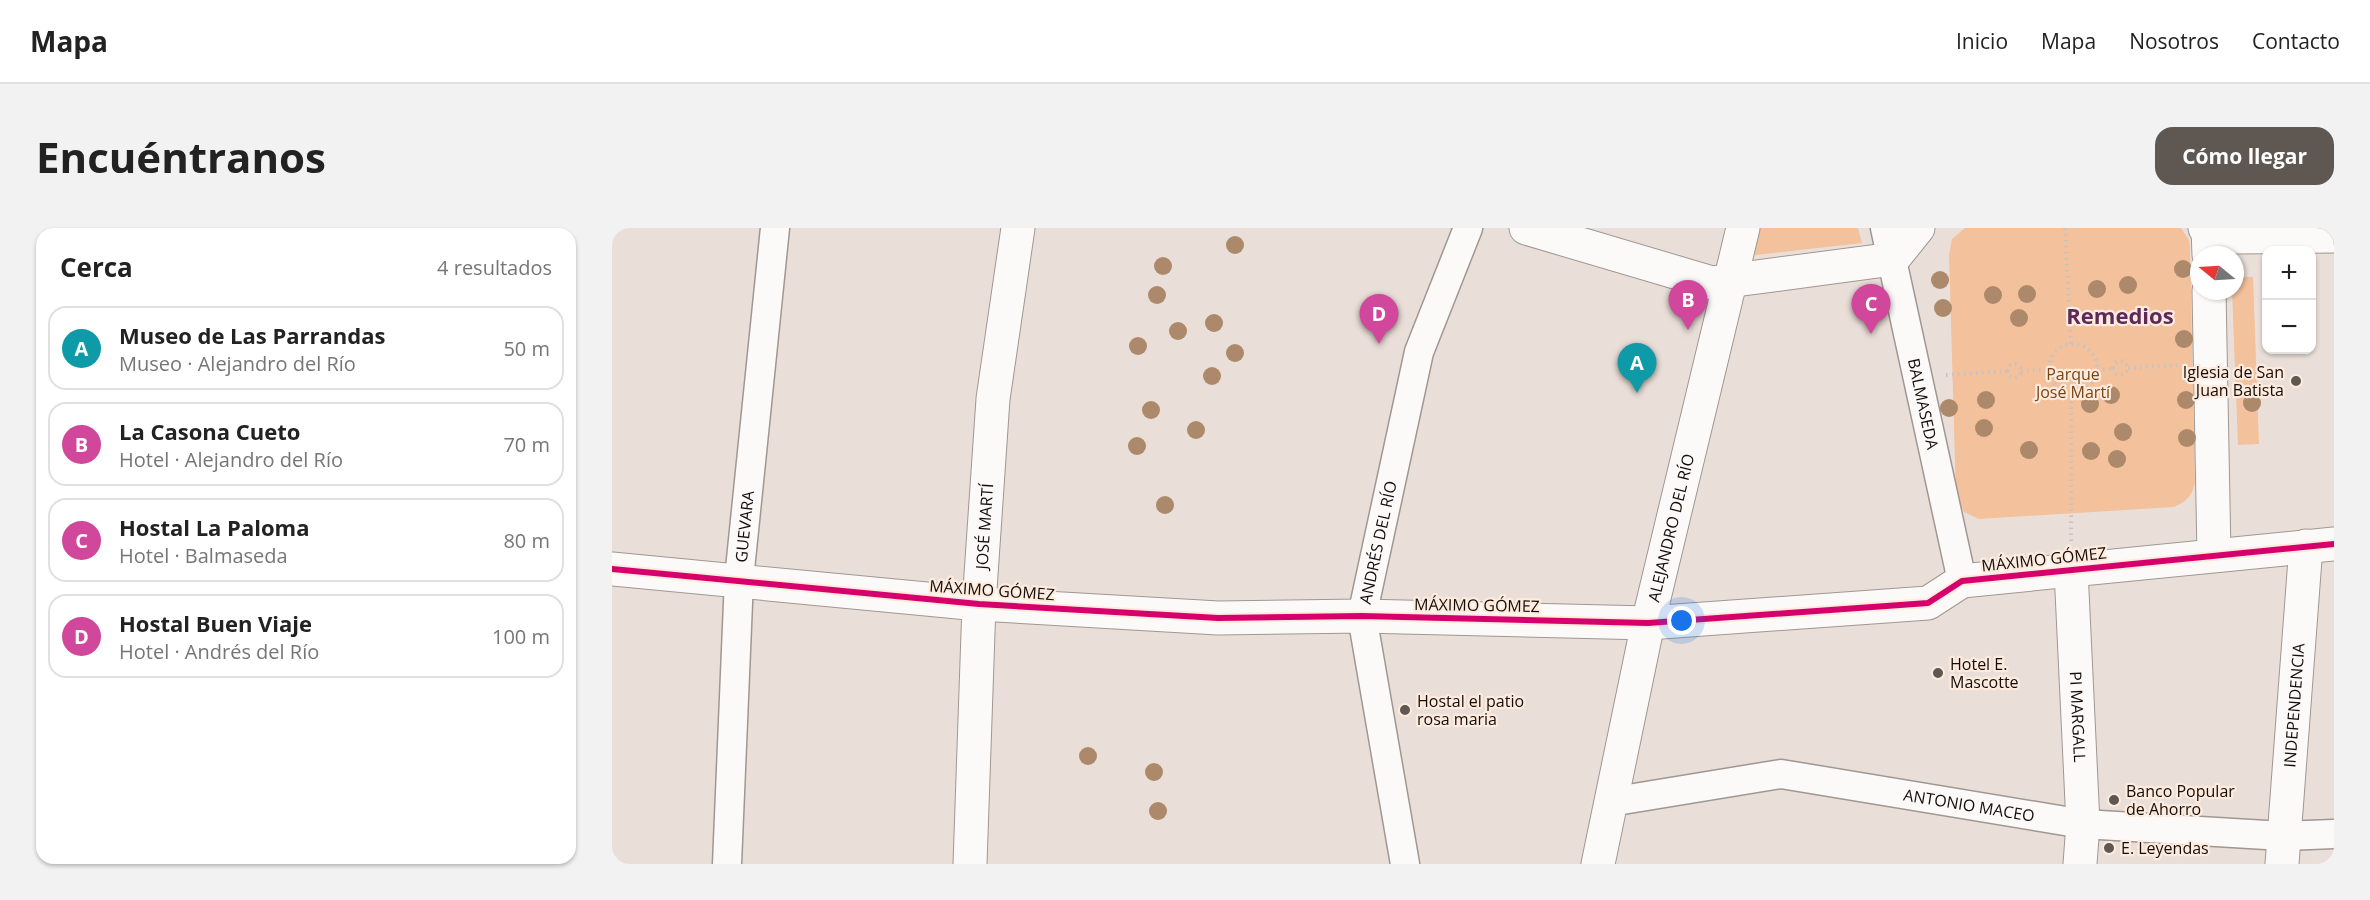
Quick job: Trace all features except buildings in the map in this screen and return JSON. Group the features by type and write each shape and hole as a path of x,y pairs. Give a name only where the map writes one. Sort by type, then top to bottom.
{"street":[{"name":"GUEVARA","path":"728,864 739,579 775,228"},
{"name":"JOSÉ MARTÍ","path":"970,864 979,604 993,399 1018,228"},
{"name":"ANDRÉS DEL RÍO","path":"1405,864 1362,616 1419,352 1468,228"},
{"path":"1526,228 1712,283 1889,243 1918,228"},
{"name":"ALEJANDRO DEL RÍO","path":"1598,864 1648,623 1743,228"},
{"path":"2207,237 2334,236"},
{"name":"BALMASEDA","path":"1889,243 1962,581"},
{"path":"2209,300 2214,555"},
{"name":"MÁXIMO GÓMEZ","path":"612,569 739,579 979,604 1218,618 1362,616 1648,623 1928,603 1962,581 2320,545"},
{"name":"INDEPENDENCIA","path":"2282,850 2320,545"},
{"name":"PI MARGALL","path":"2071,570 2083,824 2080,864"},
{"name":"ANTONIO MACEO","path":"1610,802 1781,774 2083,824 2282,850 2334,834"}],"path":[{"path":"2066,228 2071,344"},
{"path":"2071,344 2079,344 2092,353 2097,370 2092,382 2086,388 2071,392 2054,383 2049,369 2049,362 2057,350 2071,344"},
{"path":"2113,369 2114,364 2120,361 2128,368"},
{"path":"1918,376 2006,371 2013,363 2020,366 2021,371 2018,378 2012,378 2006,371"},
{"path":"2097,370 2113,369 2120,376 2128,368 2211,363"},
{"path":"2021,371 2049,369"},
{"path":"2071,392 2071,570"}],"green space":[{"path":"1753,228 1858,228 1862,243 1756,255 1748,248"},
{"name":"Parque José Martí","path":"1965,228 2181,228 2189,240 2190,249 2195,483 2185,501 2174,507 1979,519 1964,512 1956,496 1949,255 1952,239"},
{"path":"2244,277 2253,277 2259,444 2238,445 2232,300 2244,300"}],"cycle path":[{"path":"612,569 979,604 1218,618 1362,616 1648,623 1928,603 1962,581 2334,544"}],"place":[{"name":"La Casona Cueto","path":"1688,330"},
{"name":"Hostal La Paloma","path":"1871,334"},
{"name":"Hostal Buen Viaje","path":"1379,344"},
{"name":"Iglesia de San Juan Batista","path":"2296,381"},
{"name":"Museo de Las Parrandas","path":"1637,393"},
{"name":"Hotel E. Mascotte","path":"1938,673"},
{"name":"Hostal el patio rosa maria","path":"1405,710"},
{"name":"Banco Popular de Ahorro","path":"2114,800"},
{"name":"E. Leyendas","path":"2109,848"}],"district":[{"name":"Remedios","path":"2120,316"}]}
